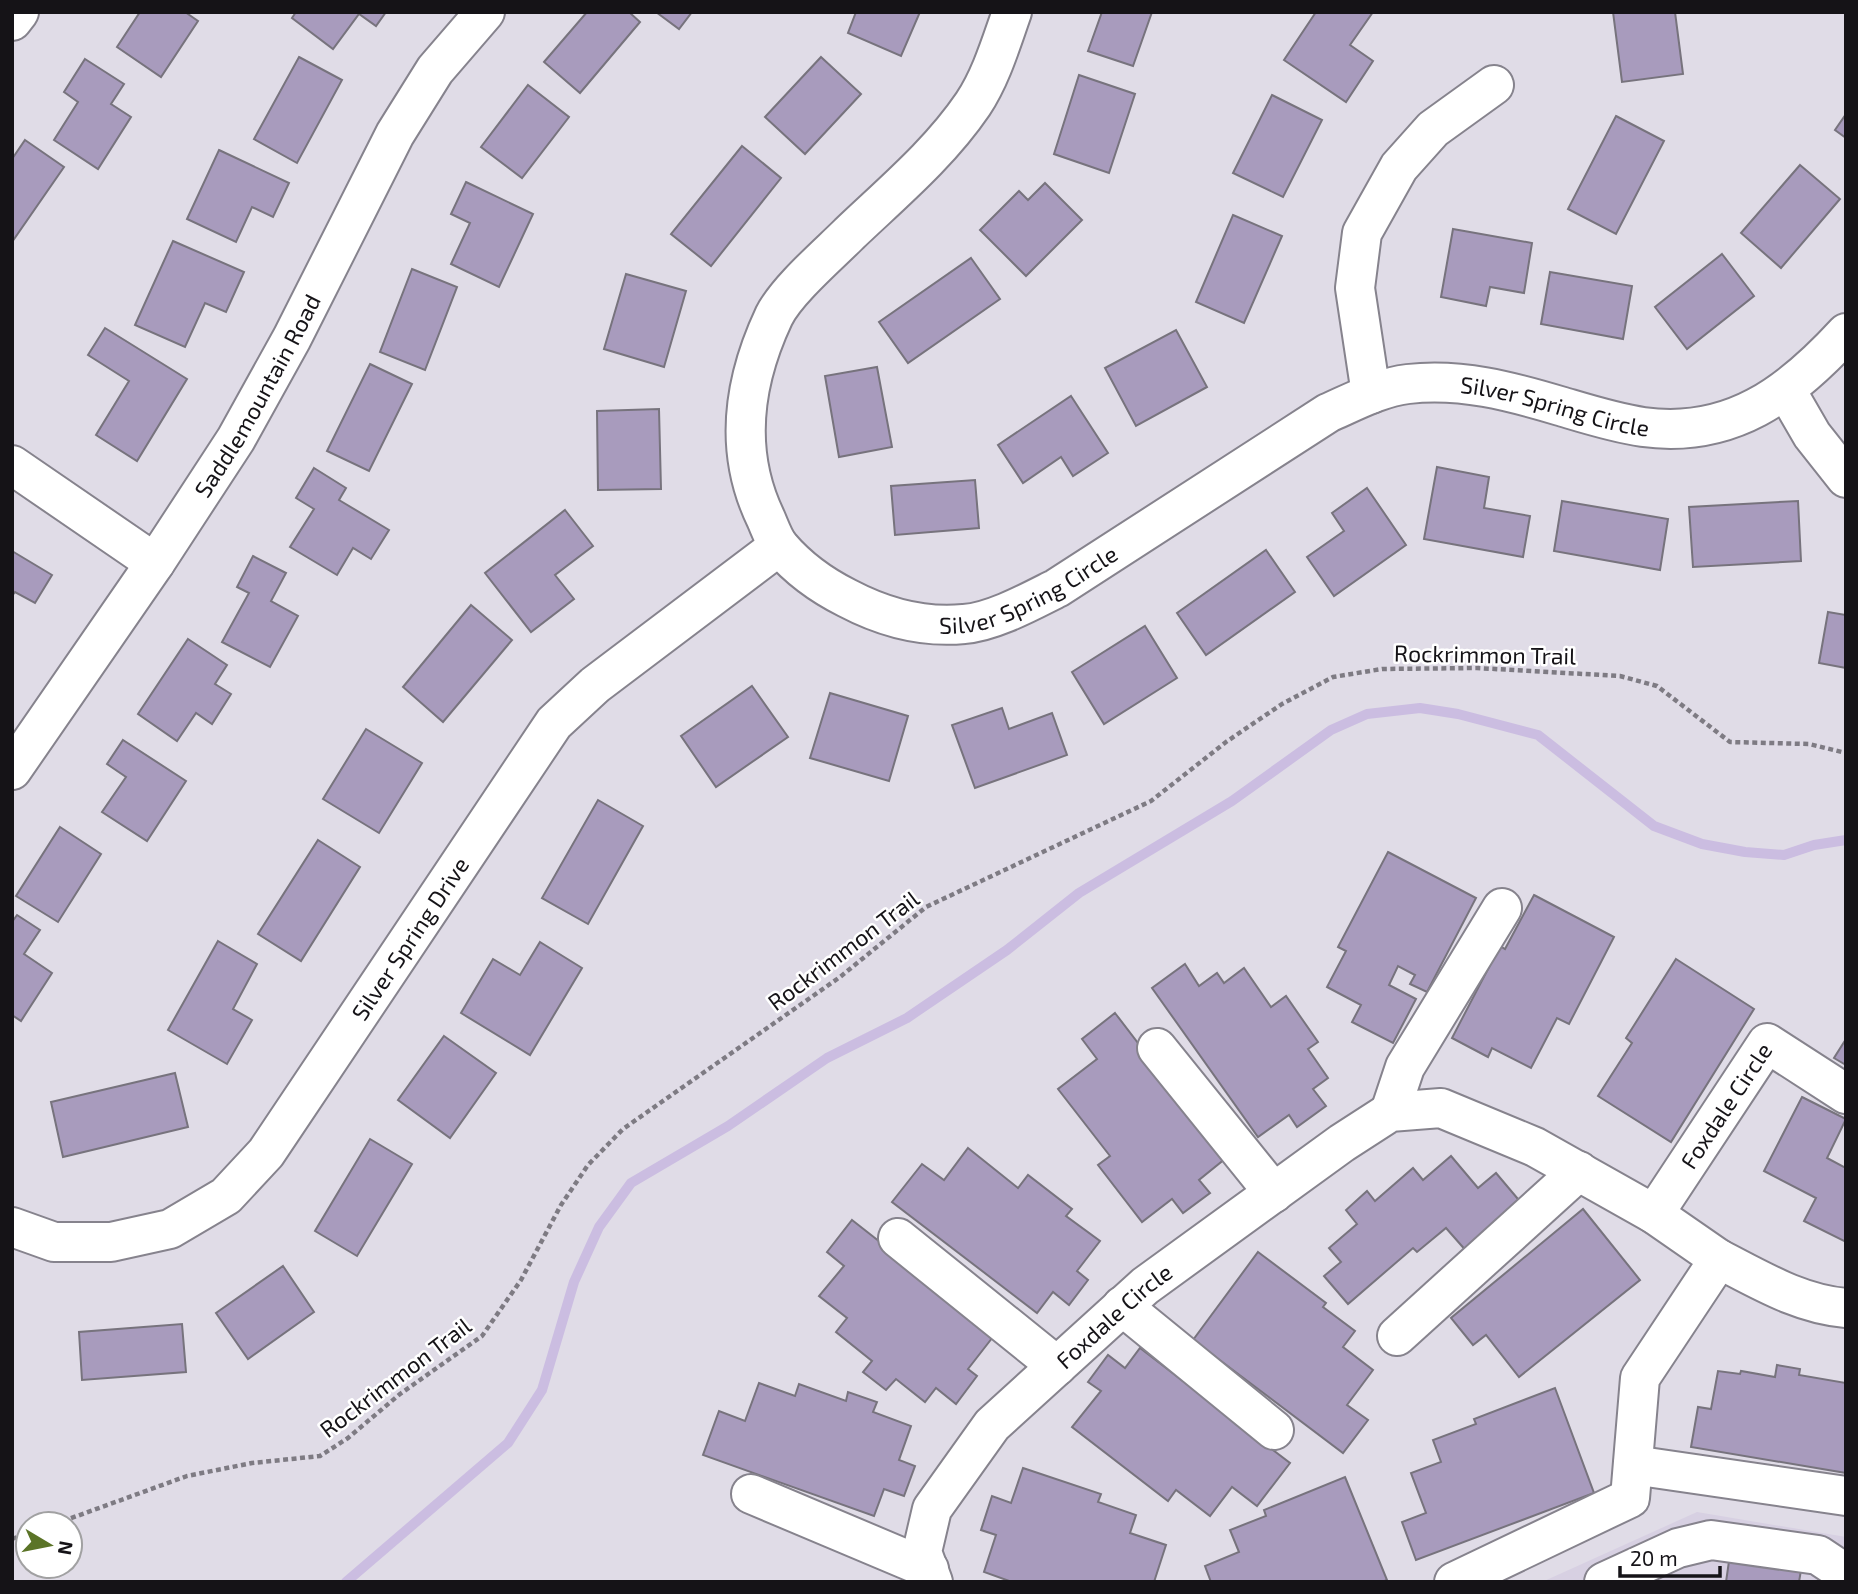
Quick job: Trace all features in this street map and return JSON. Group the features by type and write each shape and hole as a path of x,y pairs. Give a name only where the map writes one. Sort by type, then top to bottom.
{"street":[{"path":"12,22 19,12"},
{"name":"Saddlemountain Road","path":"12,770 155,564 249,417 395,134 435,71 485,12"},
{"name":"Silver Spring Circle","path":"1012,12 995,61 974,103 944,142 806,276 776,313 757,359 745,410 746,458 758,502 779,546 824,586 867,609 910,623 966,625 1016,609 1057,588 1328,413 1371,394 1406,384 1473,384 1510,391 1597,417 1644,427 1692,428 1742,416 1786,390 1846,333"},
{"path":"1371,394 1355,288 1362,233 1399,167 1433,129 1494,85"},
{"path":"1786,390 1812,435 1846,478"},
{"path":"12,465 155,564"},
{"name":"Silver Spring Drive","path":"12,1227 54,1242 111,1242 170,1229 226,1196 266,1153 554,723 594,685 779,546"},
{"path":"1390,1112 1405,1067 1502,908"},
{"name":"Foxdale Circle","path":"1654,1213 1767,1043 1846,1094"},
{"path":"1157,1048 1274,1193"},
{"name":"Foxdale Circle","path":"931,1575 922,1552 933,1509 992,1425 1145,1286 1342,1143 1390,1112 1441,1108 1535,1147 1654,1213 1719,1259 1795,1297 1829,1307 1846,1308"},
{"path":"1396,1336 1579,1171"},
{"path":"898,1238 1057,1366"},
{"path":"1454,1582 1630,1499 1640,1378 1719,1259"},
{"path":"1122,1306 1274,1430"},
{"path":"1633,1465 1846,1496"},
{"path":"751,1494 931,1575"},
{"path":"1604,1582 1678,1548 1712,1540 1818,1555 1842,1571 1844,1582"}],"path":[{"name":"Rockrimmon Trail","path":"84,1513 187,1476 252,1463 320,1456 348,1438 400,1394 482,1336 520,1280 561,1205 581,1175 623,1129 840,977 926,907 1151,801 1226,742 1282,704 1333,677 1382,669 1477,668 1620,676 1657,686 1730,742 1809,744 1846,753"}],"shaded area":[{"path":"1697,1512 1846,1537 1846,1582 1542,1582"}],"building":[{"path":"140,12 185,12 198,21 161,77 117,47"},
{"path":"296,12 386,12 376,26 359,14 333,49 292,18"},
{"path":"587,12 629,12 640,22 580,93 544,62"},
{"path":"656,12 692,12 679,29"},
{"path":"856,12 920,12 901,56 848,33"},
{"path":"1102,12 1152,12 1133,66 1088,51"},
{"path":"1316,12 1373,12 1350,45 1373,61 1346,102 1284,60"},
{"path":"1613,12 1675,12 1683,74 1622,82"},
{"path":"299,57 342,80 297,163 254,139"},
{"path":"821,57 861,94 805,154 765,117"},
{"path":"85,59 124,84 111,104 131,117 98,169 54,140 78,102 64,92"},
{"path":"1079,75 1135,94 1109,173 1054,154"},
{"path":"528,85 569,117 522,178 481,147"},
{"path":"1272,95 1322,120 1283,197 1233,173"},
{"path":"1846,114 1846,138 1835,130"},
{"path":"1616,116 1664,141 1616,234 1568,209"},
{"path":"25,140 64,167 12,242 12,159"},
{"path":"742,146 781,178 711,266 671,234"},
{"path":"219,150 289,183 273,217 252,207 236,242 187,219"},
{"path":"1800,165 1840,199 1781,268 1741,233"},
{"path":"466,182 533,214 499,287 451,264 470,223 451,214"},
{"path":"1045,183 1082,220 1026,276 980,230 1019,191 1028,200"},
{"path":"1233,215 1282,236 1244,323 1196,302"},
{"path":"1453,229 1532,243 1524,293 1490,287 1486,306 1441,297"},
{"path":"173,241 244,272 226,312 205,303 185,347 135,325"},
{"path":"1722,254 1754,296 1687,349 1655,307"},
{"path":"971,258 1000,299 908,363 879,322"},
{"path":"412,269 457,287 425,370 380,352"},
{"path":"1550,272 1632,286 1623,339 1541,324"},
{"path":"626,274 686,291 664,367 604,349"},
{"path":"105,328 187,379 137,461 96,435 129,381 88,355"},
{"path":"1176,330 1207,387 1136,426 1105,368"},
{"path":"370,364 412,384 369,471 327,451"},
{"path":"877,367 892,447 839,457 825,376"},
{"path":"1071,396 1108,453 1073,476 1061,457 1023,483 998,445"},
{"path":"659,409 661,489 598,490 597,411"},
{"path":"1437,467 1489,477 1484,508 1530,516 1523,557 1424,539"},
{"path":"314,468 346,488 339,500 389,530 371,559 353,548 337,575 290,547 314,509 296,498"},
{"path":"975,480 979,528 895,535 891,486"},
{"path":"1367,488 1406,545 1334,596 1307,557 1344,531 1332,513"},
{"path":"1562,501 1668,519 1660,570 1554,551"},
{"path":"1798,501 1801,561 1693,567 1689,507"},
{"path":"565,510 593,546 555,575 574,599 531,632 485,573"},
{"path":"1266,550 1295,592 1206,655 1177,613"},
{"path":"12,551 52,575 35,603 15,592 12,596"},
{"path":"253,556 286,573 271,601 298,616 270,667 222,642 249,593 237,587"},
{"path":"471,605 512,640 443,722 403,687"},
{"path":"1828,612 1846,615 1846,668 1819,663"},
{"path":"1145,626 1177,678 1104,724 1072,672"},
{"path":"188,639 227,665 215,684 231,694 212,724 196,713 177,741 138,714"},
{"path":"752,686 788,737 716,787 681,736"},
{"path":"830,693 908,716 889,781 810,758"},
{"path":"1002,708 1009,729 1052,713 1067,755 975,788 952,725"},
{"path":"366,729 422,763 379,833 323,799"},
{"path":"123,740 186,781 147,841 102,812 126,777 107,764"},
{"path":"598,800 643,826 588,924 542,898"},
{"path":"60,827 101,854 58,922 16,896"},
{"path":"318,840 360,867 301,961 258,934"},
{"path":"1388,852 1476,898 1427,992 1410,984 1415,975 1398,966 1389,985 1416,999 1393,1043 1352,1022 1361,1005 1327,987 1346,951 1338,947"},
{"path":"1534,895 1614,937 1569,1024 1557,1018 1531,1068 1492,1048 1488,1057 1452,1038 1500,946 1505,949"},
{"path":"17,915 40,930 24,954 52,973 21,1021 12,1015 12,922"},
{"path":"218,941 257,964 233,1009 252,1020 227,1064 168,1030"},
{"path":"540,942 582,968 530,1055 461,1013 493,959 520,975"},
{"path":"1676,959 1754,1009 1671,1142 1598,1096 1632,1043 1626,1038"},
{"path":"1185,964 1199,986 1217,973 1224,983 1244,968 1271,1007 1286,996 1318,1042 1308,1049 1328,1078 1313,1089 1326,1106 1297,1127 1289,1115 1258,1137 1152,988"},
{"path":"1115,1013 1226,1158 1199,1180 1210,1193 1183,1213 1172,1199 1142,1222 1098,1165 1110,1156 1058,1089 1097,1059 1082,1039"},
{"path":"444,1036 496,1073 450,1138 398,1100"},
{"path":"1846,1039 1846,1065 1834,1058"},
{"path":"175,1073 188,1127 63,1157 51,1102"},
{"path":"1802,1097 1846,1119 1827,1158 1846,1168 1846,1242 1804,1221 1816,1198 1764,1171"},
{"path":"370,1139 412,1164 357,1256 315,1231"},
{"path":"968,1148 1018,1188 1028,1175 1072,1209 1066,1216 1100,1241 1077,1271 1088,1280 1069,1305 1053,1292 1037,1313 892,1202 922,1164 944,1180"},
{"path":"1451,1156 1478,1188 1496,1173 1523,1205 1468,1253 1446,1228 1417,1252 1413,1248 1348,1304 1324,1276 1341,1262 1329,1248 1357,1224 1346,1210 1367,1191 1375,1201 1413,1168 1423,1180"},
{"path":"1583,1209 1640,1280 1519,1377 1486,1335 1473,1345 1451,1318"},
{"path":"852,1220 996,1333 968,1369 977,1376 956,1404 936,1388 925,1402 896,1379 886,1390 863,1372 872,1361 836,1332 847,1318 819,1296 844,1266 827,1252"},
{"path":"1258,1252 1326,1303 1323,1307 1355,1331 1343,1347 1373,1370 1347,1405 1368,1420 1343,1453 1193,1340"},
{"path":"283,1266 314,1312 248,1359 216,1313"},
{"path":"182,1324 186,1372 82,1380 79,1332"},
{"path":"1140,1348 1290,1463 1257,1506 1232,1487 1210,1516 1176,1490 1168,1501 1072,1427 1101,1391 1088,1382 1108,1355 1125,1368"},
{"path":"1777,1365 1800,1369 1799,1375 1846,1383 1846,1473 1691,1447 1698,1407 1711,1409 1718,1371 1740,1374 1741,1371 1775,1377"},
{"path":"759,1383 795,1396 799,1384 846,1401 848,1392 877,1402 873,1412 911,1426 899,1460 915,1466 904,1496 884,1489 874,1516 703,1455 719,1411 745,1421"},
{"path":"1555,1388 1594,1493 1416,1560 1402,1522 1426,1513 1411,1473 1441,1462 1433,1440 1476,1424 1474,1419"},
{"path":"1023,1468 1101,1494 1098,1502 1136,1515 1130,1533 1166,1545 1154,1582 1012,1582 984,1572 996,1535 981,1530 992,1496 1011,1503"},
{"path":"1345,1477 1387,1580 1211,1582 1205,1566 1239,1552 1230,1530 1266,1516 1264,1510"},
{"path":"1729,1561 1801,1570 1799,1582 1726,1582"}],"waterway":[{"path":"346,1582 508,1443 542,1390 574,1282 599,1227 631,1183 728,1126 827,1058 907,1018 1007,950 1079,893 1232,801 1331,730 1367,714 1420,708 1458,714 1538,735 1654,826 1702,844 1745,852 1784,855 1814,845 1846,840"}]}
